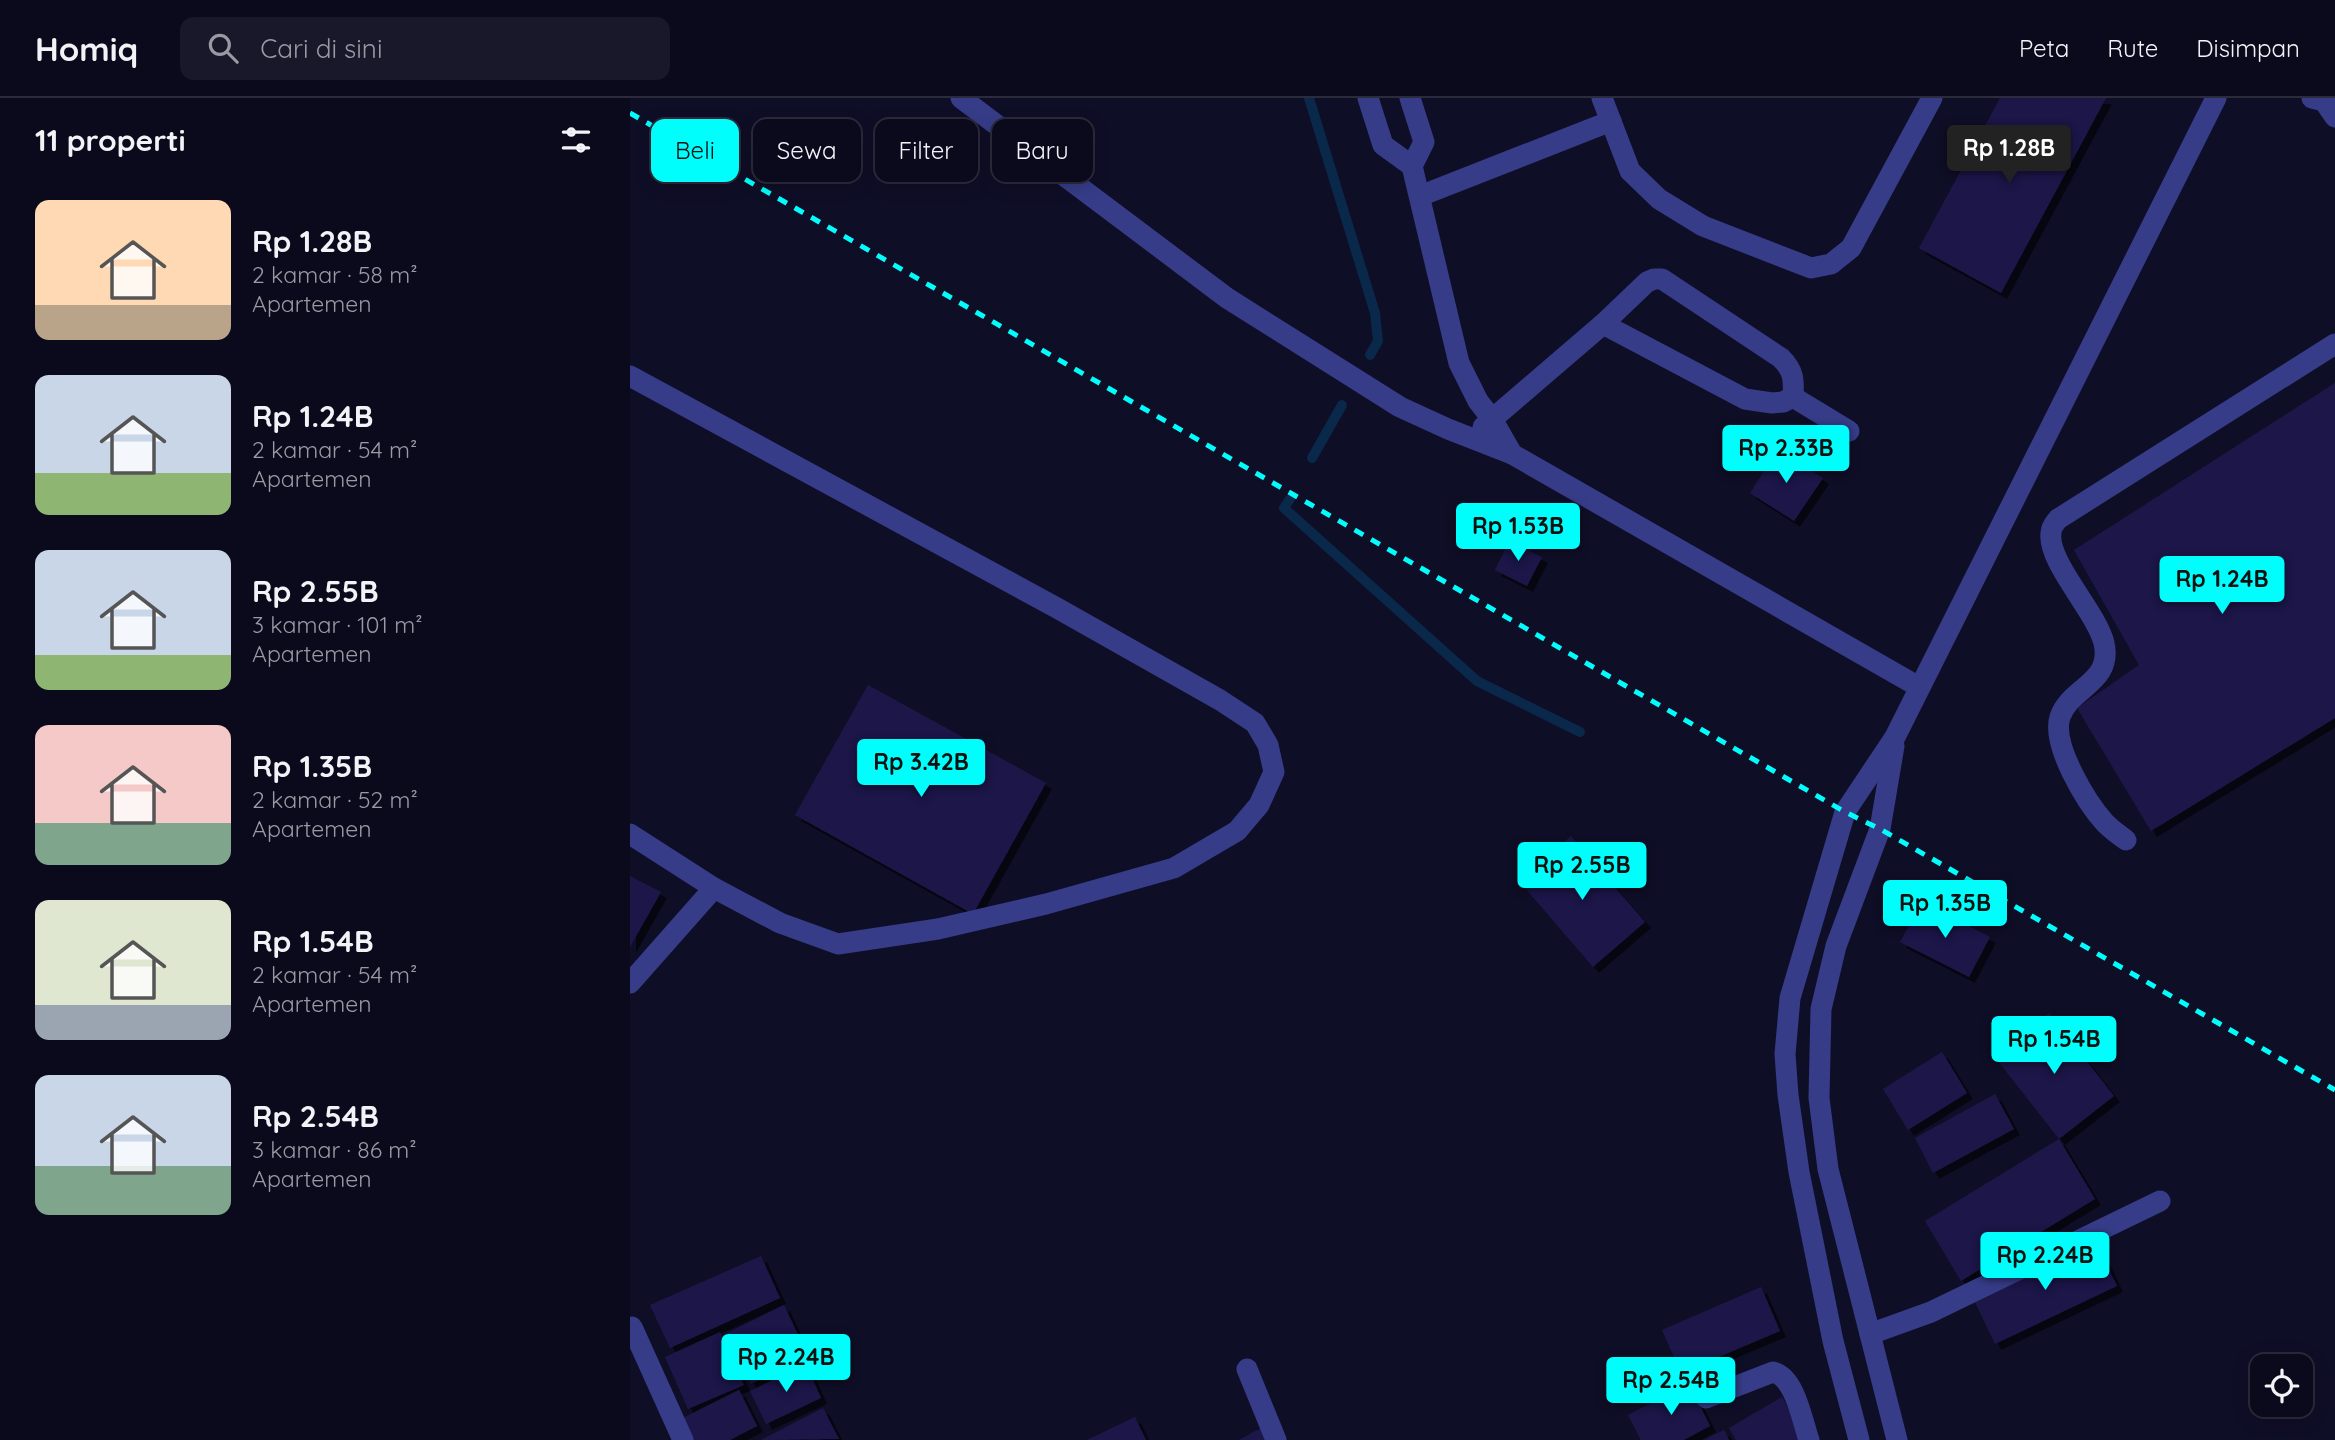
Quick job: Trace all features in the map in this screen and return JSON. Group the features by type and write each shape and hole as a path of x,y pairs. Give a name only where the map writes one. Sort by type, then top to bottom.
{"street":[{"path":"961,98 1227,298 1400,407 1513,454 1919,687"},
{"path":"1368,98 1383,145 1412,166 1459,363 1478,401 1513,454"},
{"path":"1410,98 1424,142 1412,166"},
{"path":"1602,98 1630,171 1659,199 1703,226 1811,268 1831,264 1852,248 1932,98"},
{"path":"1859,1440 1833,1341 1799,1172 1785,1054 1790,998 1845,812 1895,737 2216,98"},
{"path":"2312,98 2324,101 2335,117"},
{"path":"1420,196 1611,121"},
{"path":"1470,438 1647,282 1654,279 1662,279 1781,358 1790,367 1794,379 1793,397"},
{"path":"1602,324 1745,400 1772,403 1793,397 1849,431"},
{"path":"2126,840 2106,823 2079,784 2065,757 2059,733 2060,718 2067,704 2093,681 2105,662 2104,642 2097,627 2053,551 2050,535 2052,528 2058,519 2335,344"},
{"path":"630,376 1057,608 1220,700 1255,723 1268,745 1274,772 1259,805 1237,831 1174,869 1046,904 938,929 838,944 780,923 714,888 630,834"},
{"path":"1895,737 1880,829 1836,946 1821,1009 1819,1098 1828,1168 1897,1440"},
{"path":"630,984 714,888"},
{"path":"1870,1334 1931,1312 2160,1201"},
{"path":"632,1327 683,1440"},
{"path":"1247,1369 1276,1440"},
{"path":"1706,1398 1773,1372 1782,1374 1789,1382 1810,1440"}],"building":[{"path":"2000,98 2106,98 2001,293 1919,248"},
{"path":"2335,383 2335,718 2151,831 2077,708 2139,665 2074,550"},
{"path":"1778,449 1823,478 1794,521 1750,493"},
{"path":"1509,541 1542,557 1527,586 1495,570"},
{"path":"868,685 1046,783 973,914 795,815"},
{"path":"1571,836 1645,922 1593,967 1519,881"},
{"path":"630,876 661,892 630,947"},
{"path":"1922,902 1990,937 1969,977 1900,942"},
{"path":"2049,1013 2114,1096 2059,1139 1994,1056"},
{"path":"1942,1052 1967,1093 1908,1130 1883,1089"},
{"path":"1995,1094 2014,1129 1933,1173 1915,1138"},
{"path":"2059,1139 2095,1199 1961,1281 1925,1221"},
{"path":"2095,1240 2117,1286 1995,1344 1973,1298"},
{"path":"761,1256 780,1298 670,1348 650,1305"},
{"path":"1761,1287 1780,1331 1681,1373 1662,1330"},
{"path":"784,1305 808,1356 751,1384 727,1333"},
{"path":"720,1332 744,1385 688,1409 665,1357"},
{"path":"806,1364 821,1398 766,1424 750,1391"},
{"path":"1689,1384 1710,1426 1684,1440 1641,1440 1628,1415"},
{"path":"739,1390 757,1426 730,1440 692,1440 681,1419"},
{"path":"1782,1397 1806,1440 1736,1440 1729,1428"},
{"path":"823,1408 839,1439 761,1440"},
{"path":"1135,1417 1146,1440 1087,1440"},
{"path":"1261,1428 1267,1440 1239,1440"},
{"path":"1724,1430 1729,1440 1704,1440"}],"waterway":[{"path":"1309,98 1375,313 1378,341 1370,355"},
{"path":"1312,458 1342,405"},
{"path":"1290,499 1284,508 1477,681 1580,732"}],"railway":[{"path":"630,113 1845,812 1880,829 2335,1090"}]}
